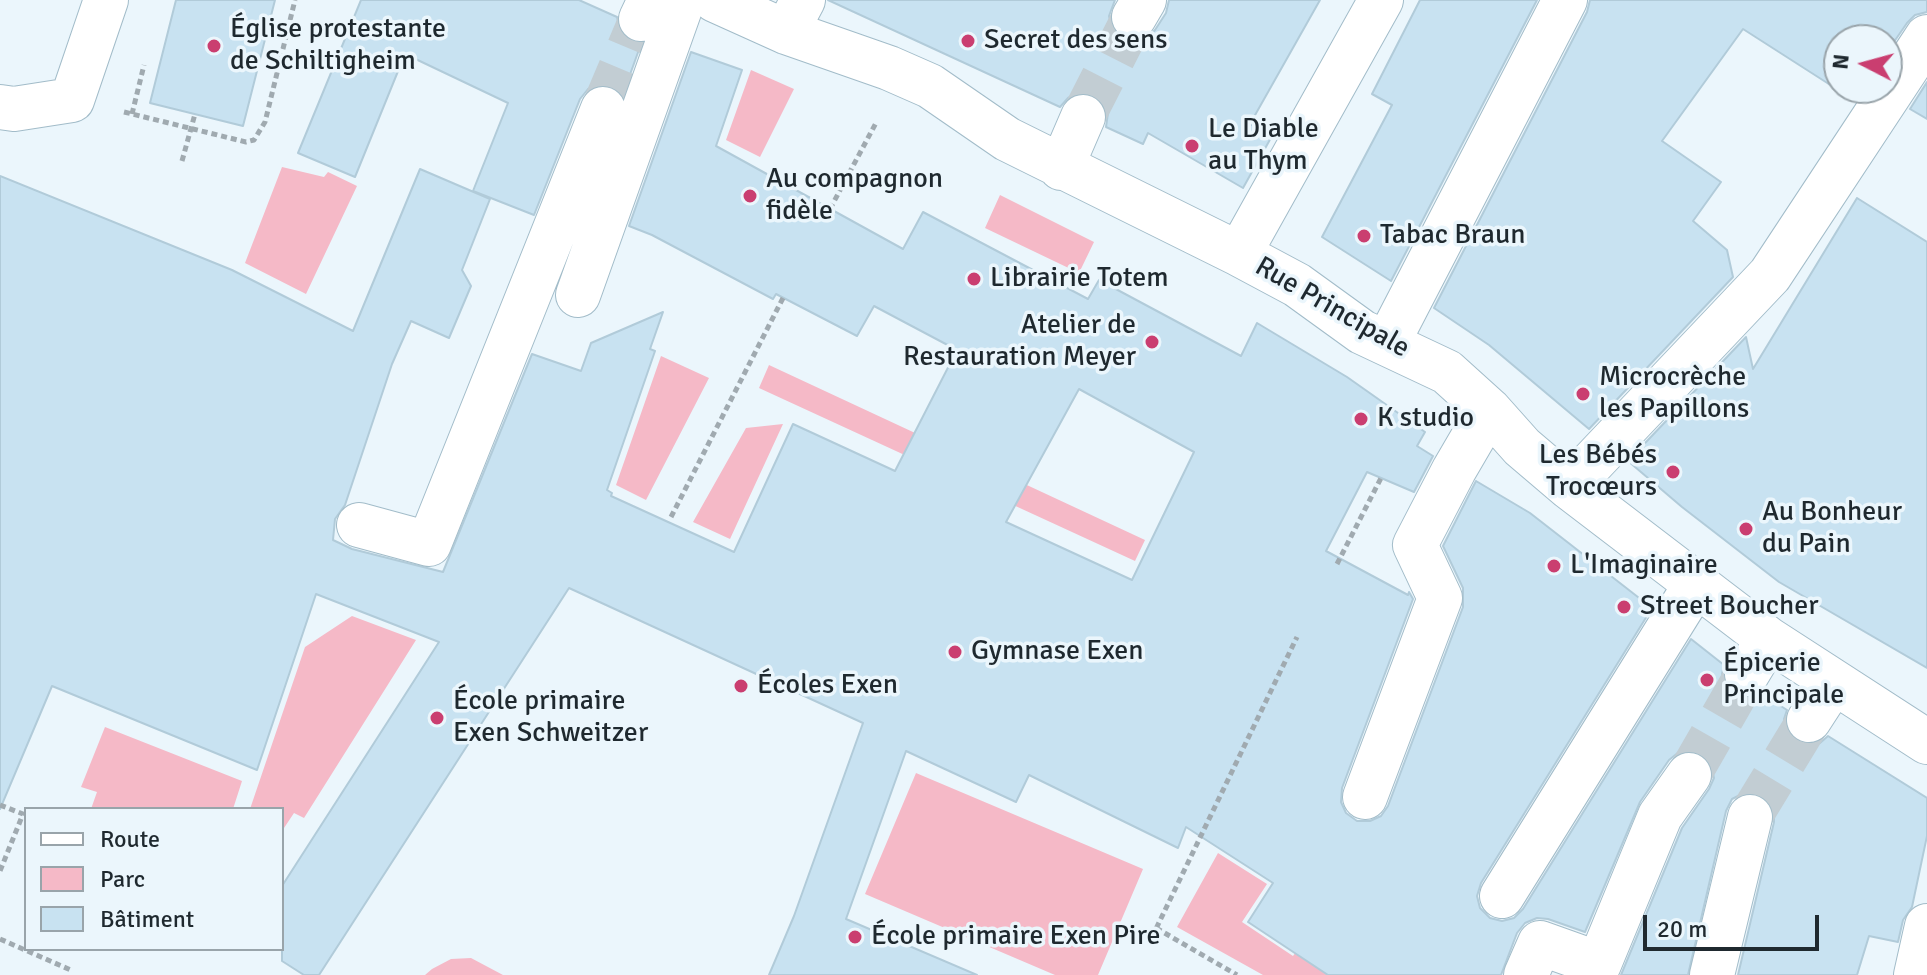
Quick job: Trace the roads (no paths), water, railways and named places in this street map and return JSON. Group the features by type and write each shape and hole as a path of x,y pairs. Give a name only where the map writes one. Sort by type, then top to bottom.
{"street":[{"path":"0,107 14,109 72,100 106,0"},
{"path":"578,295 683,0"},
{"name":"Rue Principale","path":"715,0 794,16 930,86 1007,139 1239,254 1297,285 1362,332 1447,372 1489,410 1522,447 1696,584 1757,656 1833,683 1927,742"},
{"path":"1239,254 1381,0"},
{"path":"1388,342 1565,0"},
{"path":"1569,487 1770,275 1927,37"},
{"path":"359,525 429,544 603,109"},
{"path":"1061,168 1083,117"},
{"path":"1365,797 1440,598 1415,545 1489,410"},
{"path":"1502,896 1696,584"},
{"path":"1809,720 1833,683"},
{"path":"1526,975 1540,943 1599,964 1660,816 1689,775"},
{"path":"1712,975 1750,817"},
{"path":"1916,975 1927,926"}],"tunnel":[{"path":"1083,117 1134,17"},
{"path":"603,109 641,19"},
{"path":"1689,775 1747,674"},
{"path":"1750,817 1809,720"}],"place":[{"name":"Secret des sens","path":"968,41"},
{"name":"Église protestante de Schiltigheim","path":"214,46"},
{"name":"Le Diable au Thym","path":"1192,146"},
{"name":"Au compagnon fidèle","path":"750,196"},
{"name":"Tabac Braun","path":"1364,236"},
{"name":"Librairie Totem","path":"974,279"},
{"name":"Atelier de Restauration Meyer","path":"1152,342"},
{"name":"Microcrèche les Papillons","path":"1583,394"},
{"name":"K studio","path":"1361,419"},
{"name":"Les Bébés Trocœurs","path":"1673,472"},
{"name":"Au Bonheur du Pain","path":"1746,529"},
{"name":"L'Imaginaire","path":"1554,566"},
{"name":"Street Boucher","path":"1624,607"},
{"name":"Gymnase Exen","path":"955,652"},
{"name":"Épicerie Principale","path":"1707,680"},
{"name":"Écoles Exen","path":"741,686"},
{"name":"École primaire Exen Schweitzer","path":"437,718"},
{"name":"École primaire Exen Pire","path":"855,937"}]}
